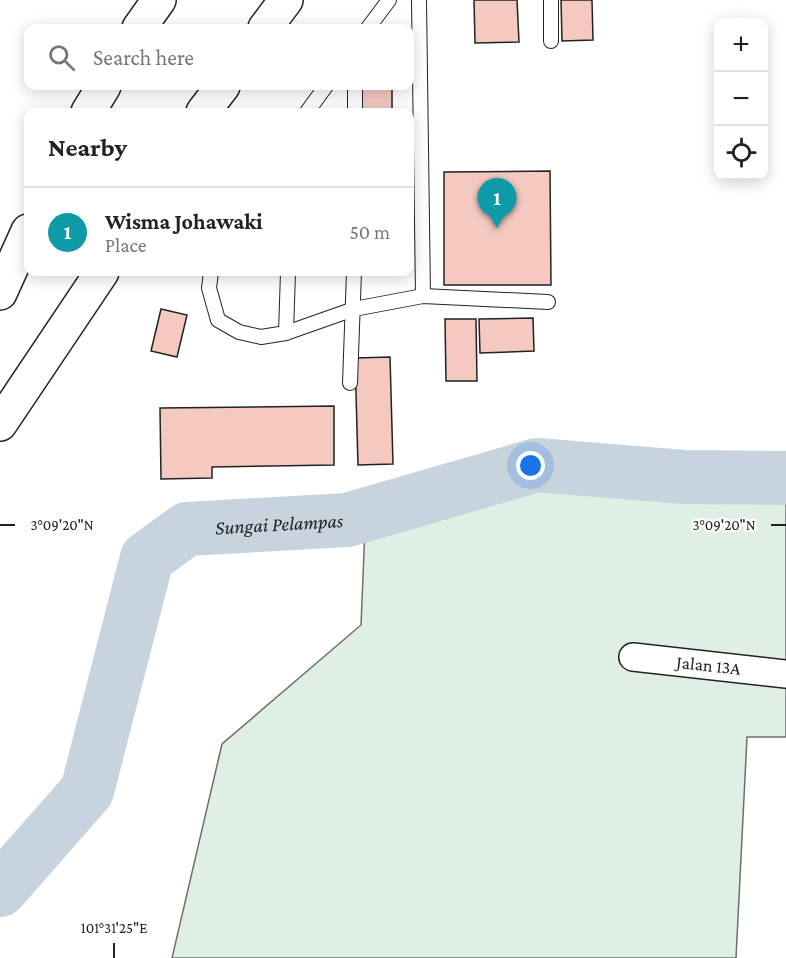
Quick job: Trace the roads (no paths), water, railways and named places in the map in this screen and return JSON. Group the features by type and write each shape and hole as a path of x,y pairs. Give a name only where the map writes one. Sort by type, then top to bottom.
{"highway":[{"path":"142,24 159,0"},
{"path":"268,24 286,0"},
{"path":"90,108 102,90"},
{"path":"206,108 220,90"},
{"path":"0,293 24,240"},
{"path":"0,424 99,276"}],"street":[{"name":"Jalan 13A","path":"633,657 786,674"}],"lane":[{"path":"371,24 388,0"},
{"path":"419,0 423,296"},
{"path":"551,0 551,41"},
{"path":"310,108 323,90"},
{"path":"355,108 356,90"},
{"path":"210,276 209,288 218,320 239,332 261,337 286,333 354,309 423,296 548,302"},
{"path":"286,333 288,276"},
{"path":"350,383 354,276"}],"waterway":[{"name":"Sungai Pelampas","path":"0,890 87,791 147,558 187,529 347,520 537,465 684,477 786,478"}],"place":[{"name":"Wisma Johawaki","path":"497,228"}]}
